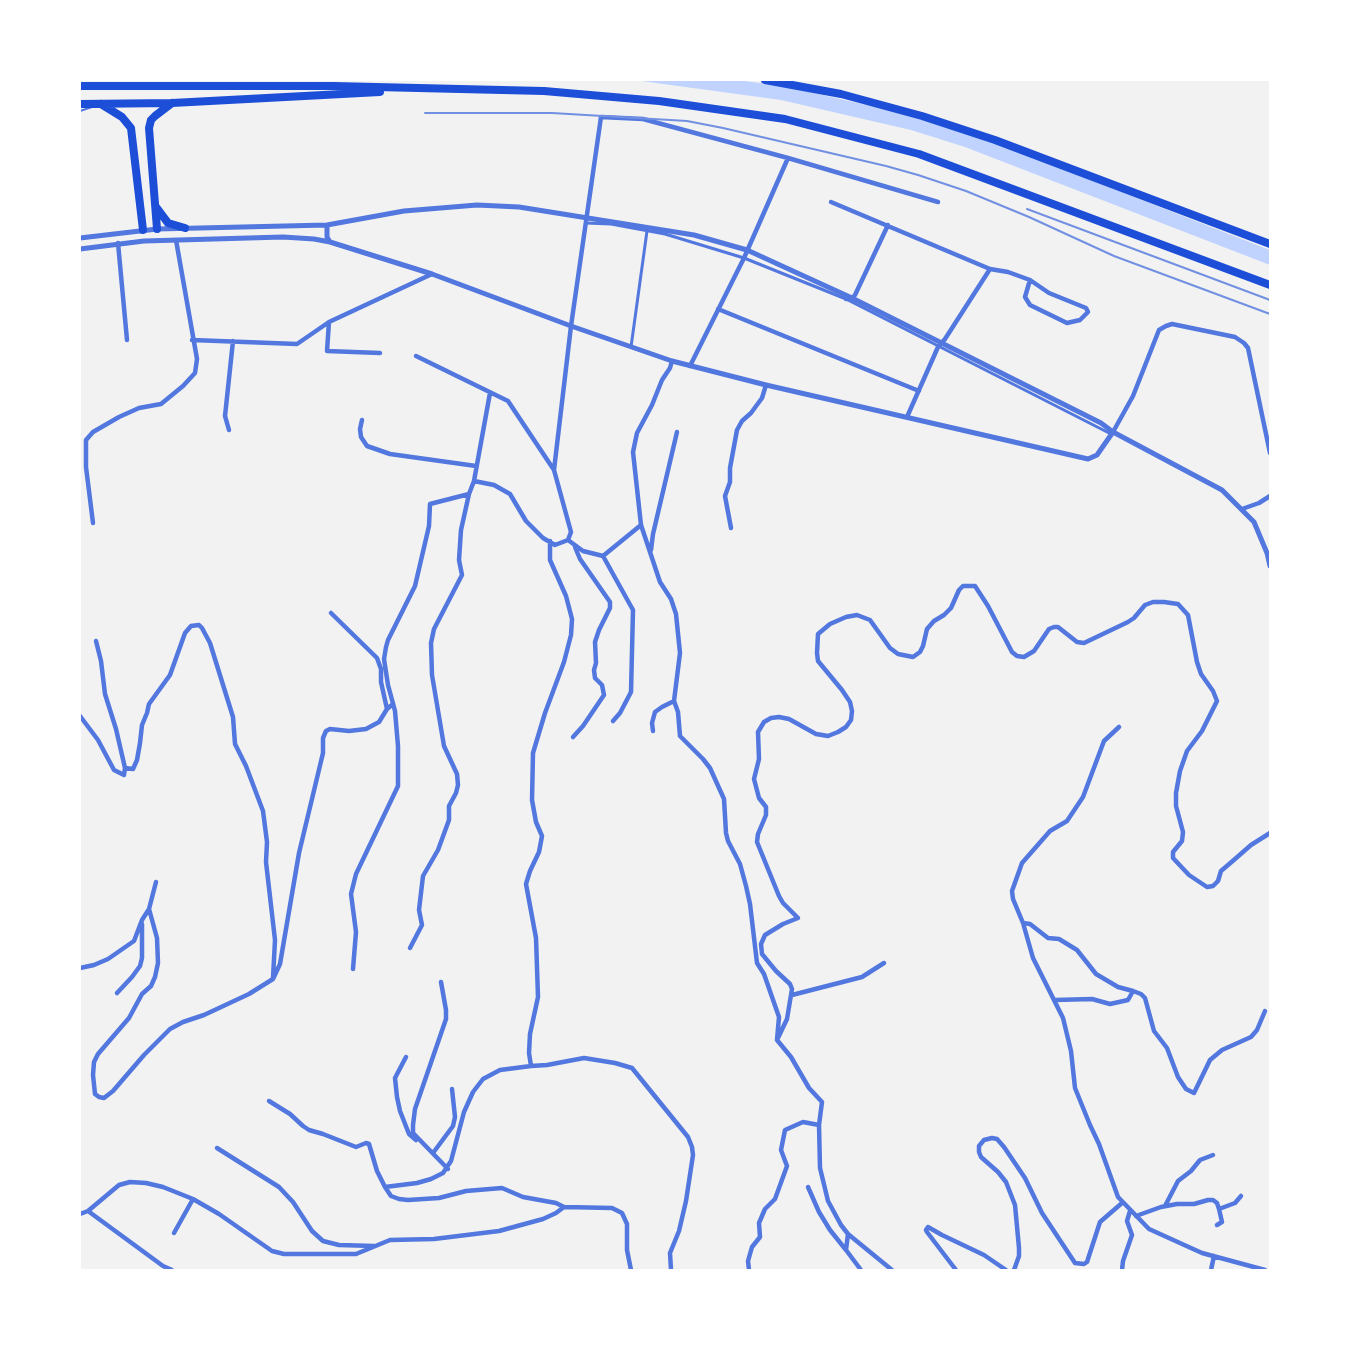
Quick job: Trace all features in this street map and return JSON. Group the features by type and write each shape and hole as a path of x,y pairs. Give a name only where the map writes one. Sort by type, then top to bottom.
{"highway":[{"path":"765,80 841,94 922,116 995,140 1270,244"},
{"path":"80,86 334,86 544,91 659,101 785,119 920,154 1270,285"},
{"path":"80,104 172,103 424,89"},
{"path":"157,229 149,128 151,120 172,103"},
{"path":"101,104 122,117 131,128 143,230"},
{"path":"155,206 168,223 186,228"}],"street":[{"path":"554,470 571,326 601,117 643,119 788,158 938,202"},
{"path":"690,366 744,258 788,158"},
{"path":"831,202 990,269 1008,272 1030,280 1049,292 1086,308 1088,312 1080,320 1067,322 1030,305 1025,297 1030,280"},
{"path":"80,238 157,229 327,225 404,211 477,205 519,207 665,234 744,258 849,299"},
{"path":"586,220 694,234 747,250 849,299 940,346 1101,423 1112,433 1222,490 1254,522 1267,553 1270,566"},
{"path":"327,225 327,237 330,242"},
{"path":"849,299 855,294 888,225"},
{"path":"282,226 285,231 283,237"},
{"path":"157,229 157,241"},
{"path":"143,230 144,241"},
{"path":"631,347 647,231"},
{"path":"80,249 144,241 283,237 330,242 432,274 571,326 672,361 766,385 1088,459 1097,455 1133,396 1159,330 1172,324 1235,338 1244,342 1248,348 1270,452"},
{"path":"94,523 86,467 86,440 93,432 139,408 161,404 183,386 195,373 197,359 192,340 176,240"},
{"path":"118,243 127,340"},
{"path":"907,417 940,346 990,269"},
{"path":"192,340 297,344 329,322 432,274"},
{"path":"718,309 919,391"},
{"path":"329,322 327,351 380,353"},
{"path":"229,430 225,416 233,341"},
{"path":"416,356 508,401 554,470 571,532 568,540 555,546 526,521 510,494 494,485 474,481"},
{"path":"672,361 634,441 634,461 641,525 660,582 671,600 676,614 680,653 674,701 678,712 680,736 710,768 724,799 728,842 740,864 750,904 757,963 764,974 779,1017 777,1040 791,1057 809,1088 822,1102 819,1125 820,1168 828,1201 848,1234 892,1270"},
{"path":"731,528 725,496 730,482 737,430 742,421 762,398 766,385"},
{"path":"410,948 422,925 420,910 423,876 438,850 449,820 449,806 458,785 457,774 444,746 432,675 431,643 434,628 462,575 459,545 469,494 474,481 490,393"},
{"path":"362,420 361,437 367,446 390,454 476,466"},
{"path":"651,554 653,534 677,432"},
{"path":"353,969 356,932 351,894 356,874 398,786 396,711 384,659 386,647 415,586 430,526 430,504 469,494"},
{"path":"1242,509 1259,503 1270,496"},
{"path":"603,556 641,525"},
{"path":"568,540 575,547 583,551 603,556 633,610 631,692 613,721"},
{"path":"531,1066 529,1053 530,1034 538,997 536,938 526,884 539,852 542,836 536,822 532,800 533,753 564,662 571,635 572,619 566,596 550,560 550,541"},
{"path":"573,737 604,696 602,685 595,678 595,642 610,608 610,602 580,559 575,547"},
{"path":"777,1040 787,1019 792,995 790,984 762,954 761,944 765,935 783,924 798,918 783,903 779,896 757,842 758,834 766,816 766,807 759,798 754,780 759,759 758,732 764,722 771,718 779,717 789,719 816,734 828,736 846,727 851,720 850,702 818,661 817,653 818,634 830,624 846,617 857,616 870,620 890,648 898,654 912,657 920,652 927,629 951,608 963,586 975,586 988,606 1012,652 1017,656 1024,657 1034,651 1049,629 1054,627 1058,627 1077,642 1084,643 1128,622 1145,605 1152,602 1178,604 1188,614 1197,662 1201,674 1213,691 1217,701 1202,731 1187,750 1180,771 1176,806 1183,832 1182,841 1173,852 1173,858 1189,875 1207,887 1213,886 1218,881 1222,871 1251,844 1270,833"},
{"path":"331,613 377,658 381,668 381,682 387,709"},
{"path":"125,768 133,768 137,760 142,725 149,704 170,675 185,633 191,626 199,625 210,643 233,717 235,744 246,766 263,811 267,842 266,862 275,940 273,978"},
{"path":"80,716 98,740 114,770 124,775 125,768 116,728 104,689 101,661 96,641"},
{"path":"653,731 652,723 655,712 674,701"},
{"path":"149,909 157,938 158,964 155,977 151,986 142,994 129,1018 98,1054 94,1062 95,1094 99,1097 104,1098 113,1091 144,1055 170,1029 249,994 273,978 280,964 299,853 326,731 330,729 349,731 366,729 379,722 387,709 393,704"},
{"path":"1119,727 1104,742 1083,798 1067,821 1050,831 1022,863 1012,891 1033,958 1063,1018 1069,1043 1075,1088 1099,1144 1118,1198 1149,1229 1202,1253 1265,1270"},
{"path":"80,968 108,959 134,941 142,920 149,909 156,882"},
{"path":"117,993 140,966 142,958 142,920"},
{"path":"1023,923 1030,924 1048,938 1058,939 1077,950 1096,974 1118,987 1141,994 1145,998 1154,1031 1167,1048 1178,1077 1186,1089 1194,1093 1210,1060 1222,1050 1251,1037 1257,1030 1265,1011"},
{"path":"792,995 862,977 884,962"},
{"path":"442,982 446,1019 414,1109 413,1133 448,1169"},
{"path":"1055,1000 1092,999 1110,1004 1128,1000 1133,991"},
{"path":"406,1057 395,1078 397,1097 409,1134 420,1141"},
{"path":"385,1187 406,1186 432,1179 448,1169 464,1112 473,1092 483,1079 500,1070 547,1066 584,1058 615,1063 632,1068 688,1138 692,1147 684,1208 679,1231 670,1253 671,1270"},
{"path":"433,1152 452,1126 455,1117 452,1089"},
{"path":"269,1101 290,1114 309,1130 356,1148 366,1143 369,1144 377,1171 385,1187 391,1196 399,1199 439,1198 466,1191 502,1188 523,1197 556,1203 564,1207 612,1208 622,1213 627,1224 627,1250 631,1270"},
{"path":"749,1270 748,1261 752,1247 760,1237 759,1223 765,1209 775,1199 788,1166 781,1150 785,1130 803,1122 819,1125"},
{"path":"1014,1270 1019,1248 1015,1205 1006,1182 981,1157 979,1146 988,1138 997,1139 1004,1147 1025,1178 1042,1213 1072,1260 1080,1265 1085,1267 1100,1222 1122,1203"},
{"path":"217,1148 279,1188 293,1202 312,1231 323,1241 339,1245 375,1246"},
{"path":"1165,1206 1178,1181 1192,1172 1200,1160 1213,1155"},
{"path":"80,1214 88,1211 119,1186 130,1182 146,1183 163,1187 193,1199 219,1214 272,1251 284,1254 356,1254 390,1240 434,1239 499,1231 543,1220 564,1207"},
{"path":"808,1187 830,1230 861,1270"},
{"path":"1219,1209 1235,1203 1241,1196"},
{"path":"174,1233 193,1199"},
{"path":"1136,1216 1165,1206 1194,1204 1213,1200 1217,1203 1222,1222 1217,1225"},
{"path":"88,1211 163,1266 172,1270"},
{"path":"1122,1270 1132,1235 1127,1221 1130,1211"},
{"path":"956,1270 927,1232 928,1227 984,1255 1006,1270"},
{"path":"846,1250 848,1234"},
{"path":"1211,1270 1214,1256"}],"lane":[{"path":"80,111 101,104"}],"water":[{"path":"634,80 737,80 783,86 915,116 970,133 1270,250 1270,265 965,147 911,130 781,100"}],"railway":[{"path":"425,113 552,113 687,121 886,166 966,191 1029,217 1114,256 1270,314"},
{"path":"1027,209 1270,300"}]}
